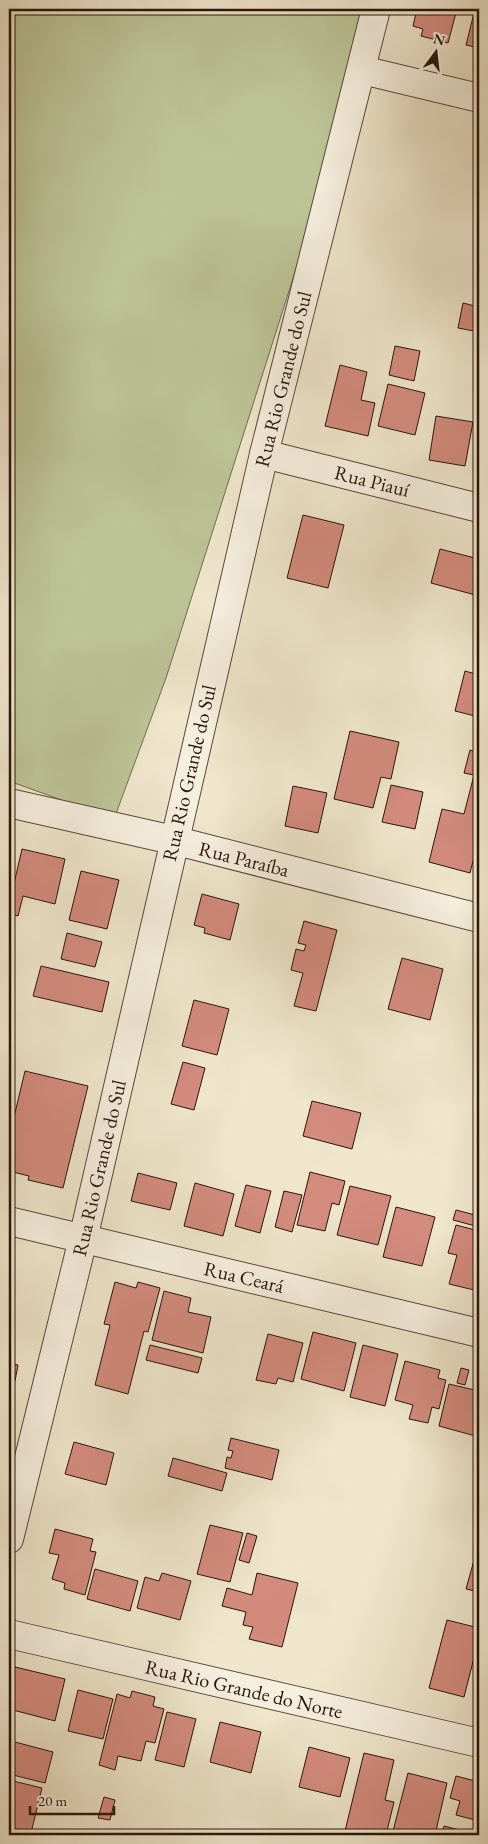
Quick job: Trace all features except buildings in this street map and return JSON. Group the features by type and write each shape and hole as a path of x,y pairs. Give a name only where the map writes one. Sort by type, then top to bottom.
{"street":[{"name":"Rua Rio Grande do Sul","path":"9,1539 83,1239 173,840 264,454 376,9"},
{"path":"362,70 479,98"},
{"name":"Rua Piauí","path":"264,454 479,508"},
{"name":"Rua Paraíba","path":"9,802 173,840 479,918"},
{"name":"Rua Ceará","path":"9,1221 479,1333"},
{"name":"Rua Rio Grande do Norte","path":"9,1634 479,1743"}],"green space":[{"path":"9,9 365,9 364,55 166,678 114,819 9,781"}]}
